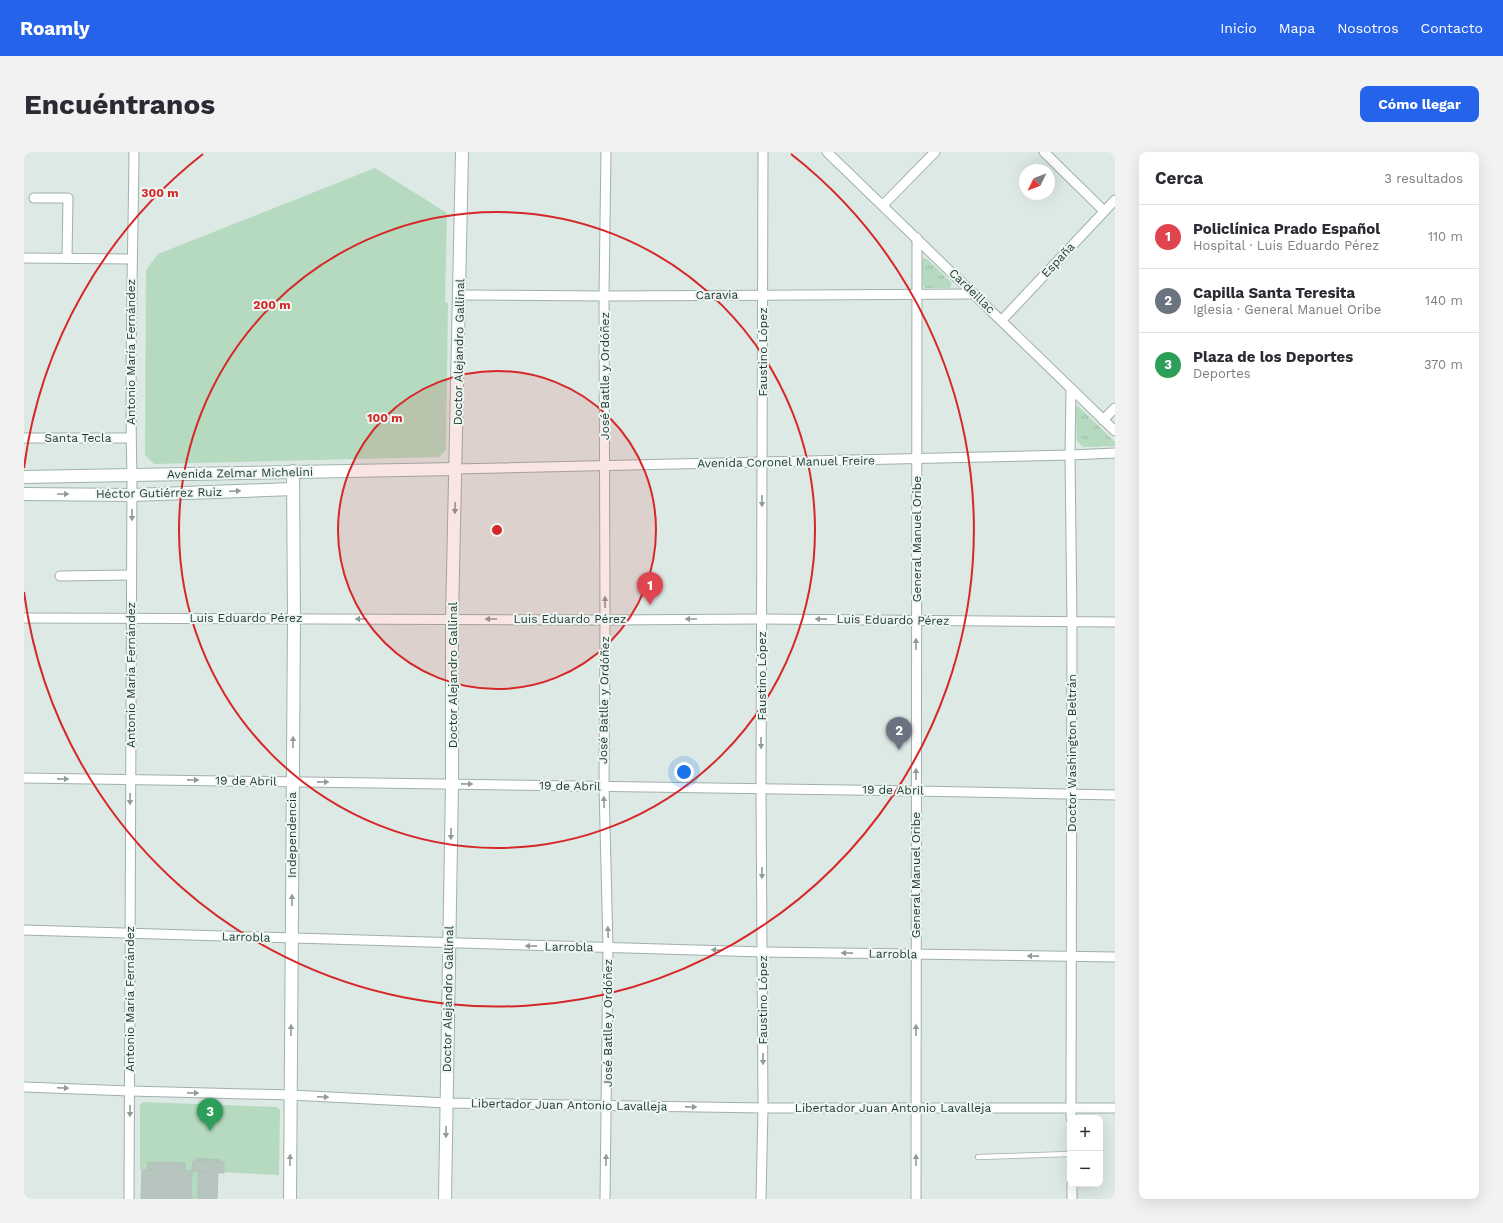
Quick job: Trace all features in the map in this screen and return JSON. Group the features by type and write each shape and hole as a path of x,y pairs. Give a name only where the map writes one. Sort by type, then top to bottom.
{"street":[{"name":"Antonio María Fernández","path":"129,1199 132,575 131,438 134,152"},
{"name":"Doctor Alejandro Gallinal","path":"445,1199 452,784 452,619 462,152"},
{"name":"José Batlle y Ordóñez","path":"606,152 604,296 604,786 608,948 606,1199"},
{"name":"Faustino López","path":"761,1199 763,1108 761,788 763,152"},
{"name":"Cardeillac","path":"827,152 1115,431"},
{"path":"883,205 935,152"},
{"path":"1044,152 1104,210"},
{"path":"34,198 68,198 67,258"},
{"name":"España","path":"1002,320 1115,200"},
{"name":"General Manuel Oribe","path":"916,1199 917,238"},
{"path":"24,258 132,258"},
{"name":"Caravia","path":"460,295 604,296 974,294"},
{"name":"Doctor Washington Beltrán","path":"1071,389 1071,1113"},
{"path":"1103,420 1115,408"},
{"name":"Santa Tecla","path":"24,438 131,438"},
{"name":"Avenida Coronel Manuel Freire","path":"456,469 1115,453"},
{"name":"Avenida Zelmar Michelini","path":"24,477 456,469"},
{"name":"Independencia","path":"290,1199 294,618 293,471"},
{"name":"Héctor Gutiérrez Ruiz","path":"24,494 132,495 293,489"},
{"path":"60,576 132,575"},
{"name":"Luis Eduardo Pérez","path":"24,618 605,620 762,619 1115,622"},
{"name":"19 de Abril","path":"24,778 916,790 1115,795"},
{"name":"Larrobla","path":"24,930 449,944 763,952 1115,957"},
{"name":"Libertador Juan Antonio Lavalleja","path":"24,1087 291,1095 447,1103 763,1108 916,1108 1071,1113 1115,1108"},
{"path":"1072,1187 1072,1199"}],"lane":[{"path":"978,1157 1067,1154"}],"green space":[{"path":"375,168 447,213 445,302 448,303 446,450 439,457 154,464 145,455 146,270 158,254"},
{"path":"924,258 927,259 952,283 950,288 926,288 923,286 921,260"},
{"path":"1078,406 1115,442 1115,446 1083,447 1077,441 1076,407"},
{"path":"143,1102 277,1107 280,1110 279,1175 218,1172 217,1199 141,1199 142,1170 140,1170 140,1105"}],"building":[{"path":"196,1158 220,1160 220,1162 196,1162"},
{"path":"193,1161 224,1162 224,1173 192,1171"},
{"path":"148,1162 185,1163 185,1171 147,1170"},
{"path":"142,1170 192,1171 191,1199 141,1199"},
{"path":"198,1172 218,1172 217,1199 198,1199"}],"place":[{"name":"Policlínica Prado Español","path":"650,605"},
{"name":"Capilla Santa Teresita","path":"899,750"},
{"name":"Plaza de los Deportes","path":"210,1131"}]}
